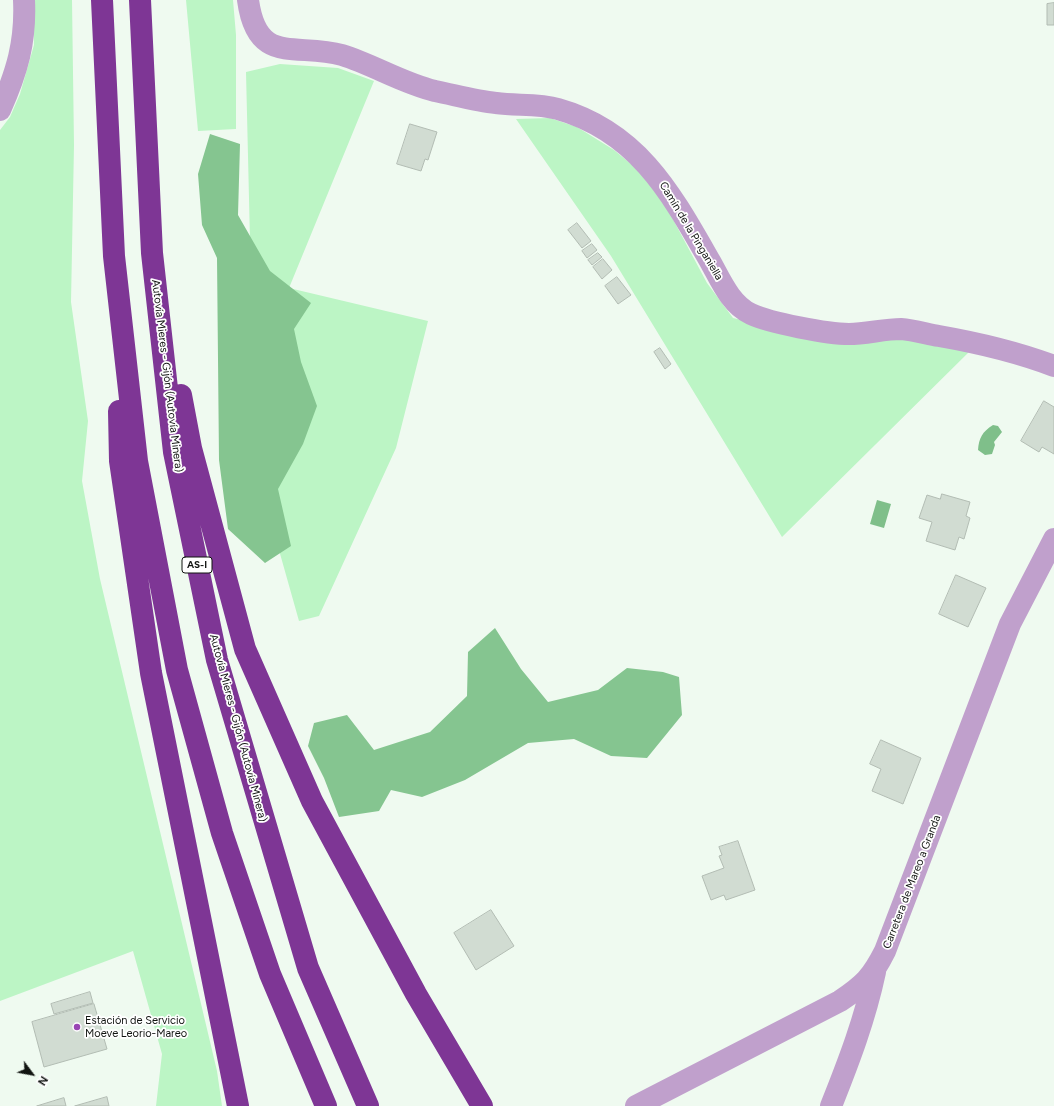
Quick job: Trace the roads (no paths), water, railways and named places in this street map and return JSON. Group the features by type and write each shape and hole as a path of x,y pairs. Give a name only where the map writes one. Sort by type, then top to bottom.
{"highway":[{"path":"102,0 114,256 120,461 151,673 238,1106"},
{"name":"Autovía Mieres - Gijón (Autovía Minera)","path":"140,0 152,253 174,452 217,660 308,968 368,1106"},
{"path":"152,253 191,448 245,649 312,801 416,994 482,1106"},
{"path":"114,256 138,461 178,670 227,848 270,974 326,1106"}],"street":[{"path":"0,110 15,76 25,25 24,0"},
{"name":"Camín de la Pinganiella","path":"248,0 250,17 258,34 272,44 287,50 339,54 400,80 440,92 496,104 556,108 610,131 633,150 661,180 676,202 730,296 749,314 761,318 849,334 902,329 967,341 1022,354 1054,366"},
{"name":"Carretera de Mareo a Granda","path":"831,1106 853,1052 856,995 875,972 888,944 1010,624 1054,539"},
{"path":"853,1052 849,1020 856,995"},
{"path":"636,1106 856,995"}],"place":[{"name":"Estación de Servicio Moeve Leorio-Mareo","path":"77,1027"}]}
